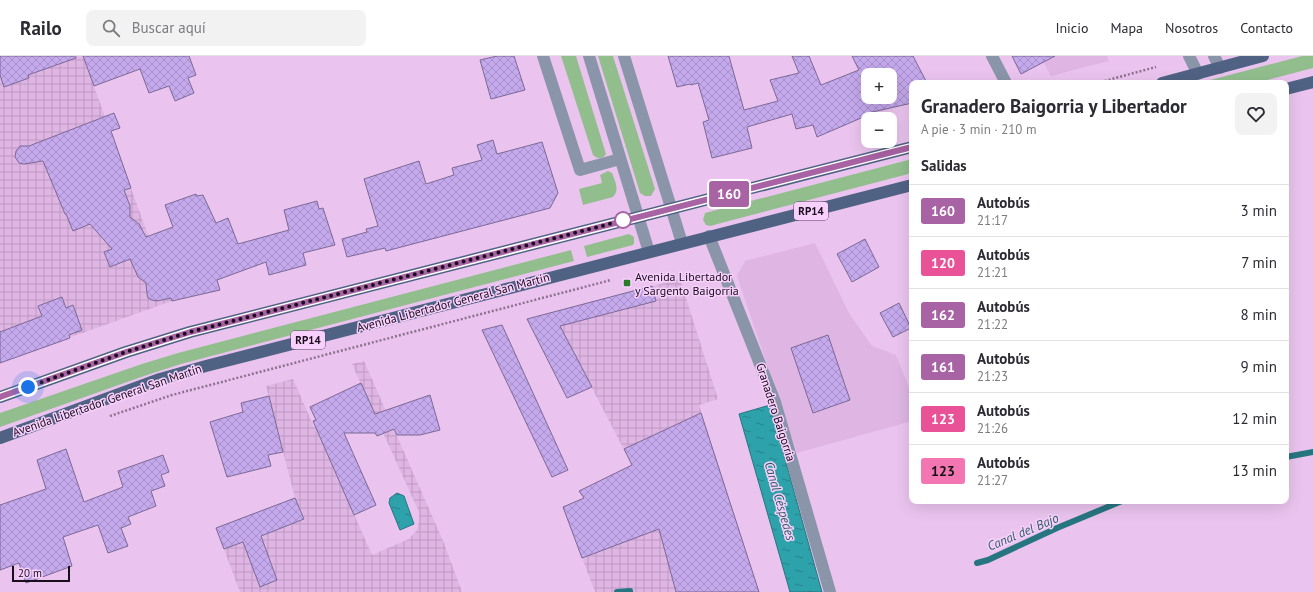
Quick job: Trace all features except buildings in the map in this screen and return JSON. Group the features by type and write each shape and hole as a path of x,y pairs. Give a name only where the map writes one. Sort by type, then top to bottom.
{"main road":[{"path":"1174,80 1264,56"},
{"path":"1289,88 1313,82"},
{"path":"0,397 126,352 190,332 909,148"},
{"name":"Avenida Libertador General San Martín","path":"0,438 160,379 206,366 909,186"}],"street":[{"path":"543,56 580,170 620,159"},
{"path":"589,56 648,252"},
{"path":"624,56 682,243"},
{"path":"992,56 1004,80"},
{"path":"1189,56 1198,74"},
{"path":"1214,56 1220,68"},
{"name":"Granadero Baigorria","path":"709,236 775,402 830,592"}],"path":[{"path":"1108,80 1161,66"},
{"path":"105,418 172,395 611,280"}],"shaded area":[{"path":"0,56 83,56 172,301 1,362 0,358"},
{"path":"561,56 576,56 606,154 602,158 593,155"},
{"path":"598,56 613,56 655,189 651,196 645,196 640,193"},
{"path":"1040,56 1107,56 1109,61 1051,76"},
{"path":"1302,56 1313,56 1313,68 1267,80 1210,80"},
{"path":"909,160 909,174 710,226 706,225 703,220 705,213"},
{"path":"608,171 612,173 617,188 613,197 583,205 579,189 602,183 600,175"},
{"path":"629,234 634,237 633,245 587,257 584,246"},
{"path":"815,243 849,313 872,346 896,355 909,388 909,422 797,453 737,276 745,261"},
{"path":"571,250 574,261 181,364 0,427 0,413 142,364 178,353"},
{"path":"680,279 718,399 699,405 759,592 595,592 563,507 638,477 553,312"},
{"path":"364,361 444,543 462,592 240,592 216,528 295,498 266,386 293,379 372,555 409,539 417,530 419,512 352,364"}],"water":[{"name":"Canal Céspedes","path":"770,405 822,592 790,592 739,414"},
{"path":"397,493 404,496 414,524 400,530 389,503 390,498"}],"waterway":[{"name":"Canal del Bajo","path":"1289,456 1313,452"},
{"name":"Canal del Bajo","path":"977,563 988,560 1057,528 1115,504"},
{"name":"Canal del Bajo","path":"617,592 630,591"}],"bus line":[{"name":"160","path":"0,397 126,352 190,332 909,148"}],"place":[{"name":"Avenida Libertador y Sargento Baigorria","path":"627,283"}],"route":[{"path":"28,387 126,352 190,332 625,220 623,220"}]}
